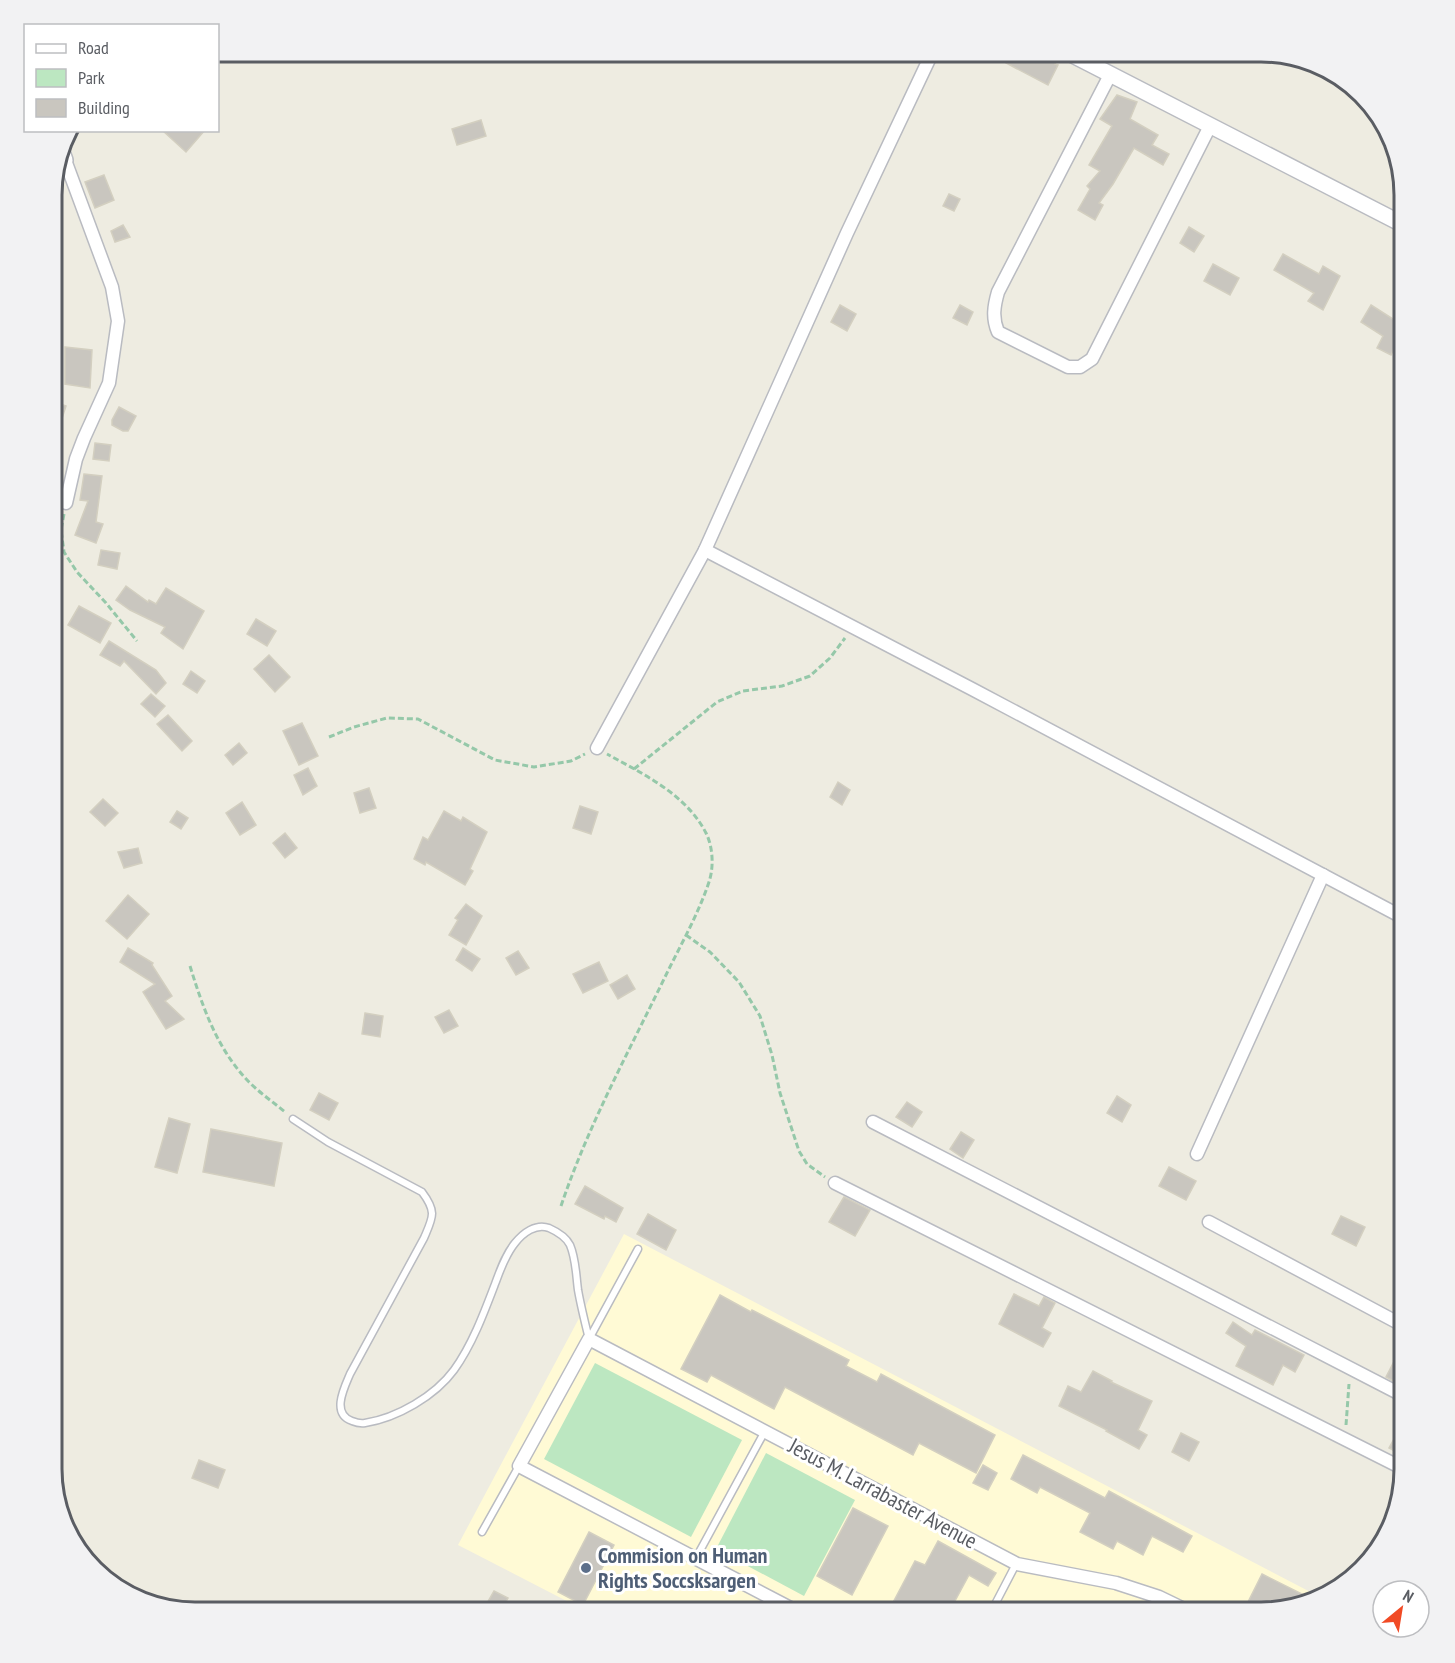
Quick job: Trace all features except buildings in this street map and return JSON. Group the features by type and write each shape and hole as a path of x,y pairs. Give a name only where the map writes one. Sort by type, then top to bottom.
{"street":[{"path":"597,748 705,550 847,233 928,62"},
{"path":"1086,62 1394,220"},
{"path":"1110,75 998,292 994,306 994,322 998,332 1068,367 1080,367 1092,359 1210,126"},
{"path":"66,161 112,287 118,321 109,383 76,459 66,503"},
{"path":"705,550 1394,913"},
{"path":"1197,1154 1323,875"},
{"path":"873,1122 1394,1391"},
{"path":"835,1183 1394,1464"},
{"path":"1209,1222 1394,1321"},
{"path":"589,1339 519,1466 779,1602"},
{"name":"Jesus M. Larrabaster Avenue","path":"589,1339 1017,1564 1116,1582 1168,1602"}],"lane":[{"path":"293,1119 328,1142 422,1192 431,1204 432,1219 424,1238 350,1374 342,1393 340,1406 343,1415 349,1420 361,1424 375,1421 407,1408 439,1387 454,1371 466,1351 504,1261 514,1243 530,1229 545,1227 558,1232 569,1244 589,1339"},
{"path":"589,1339 638,1249"},
{"path":"696,1559 765,1431"},
{"path":"482,1532 519,1466"},
{"path":"996,1602 1017,1564"}],"path":[{"path":"66,503 62,530 64,552 77,573 106,603 137,641"},
{"path":"634,769 717,702 743,691 782,686 810,676 830,658 852,626"},
{"path":"329,737 387,718 418,720 495,760 534,766 571,761 597,748 671,792 691,812 706,834 713,861 710,881 686,935 587,1136 561,1206"},
{"path":"686,935 710,952 739,982 760,1016 772,1055 780,1093 799,1151 807,1164 835,1183"},
{"path":"190,966 205,1014 224,1051 249,1082 293,1119"},
{"path":"1344,1438 1349,1394 1348,1367"}],"shaded area":[{"path":"624,1234 1310,1592 1286,1599 1260,1602 569,1602 458,1545"}],"green space":[{"path":"595,1363 742,1440 691,1537 544,1459"},
{"path":"766,1453 855,1500 804,1596 716,1549"}],"place":[{"name":"Commision on Human Rights Soccsksargen","path":"586,1568"}]}
